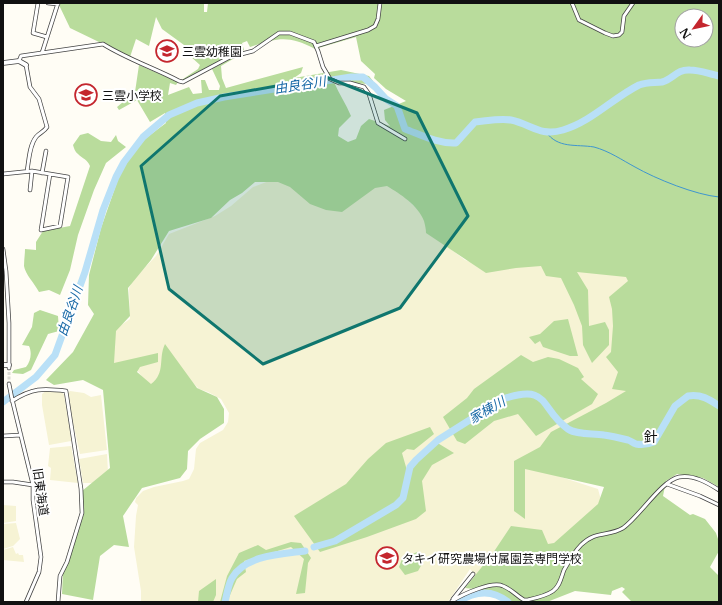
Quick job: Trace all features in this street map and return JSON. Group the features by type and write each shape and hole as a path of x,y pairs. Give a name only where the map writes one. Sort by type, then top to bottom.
{"street":[{"path":"38,3 33,33 47,38"},
{"path":"42,53 58,3 48,3"},
{"path":"316,46 368,30 375,26 378,19 380,3"},
{"path":"572,3 580,20 605,34 613,36 619,35 622,32 624,16 633,3"},
{"path":"19,61 21,56 103,44 117,53 183,82 230,57 253,52 279,33 285,32 295,34 314,42 322,67 330,79 338,83 350,83 364,87 369,94 378,124 405,139"},
{"path":"3,63 19,61 26,65 30,87 39,99 47,127 46,130 36,136 33,142 27,171"},
{"path":"42,173 46,151"},
{"path":"3,174 27,171 50,174 68,177 60,226 41,230 50,174"},
{"path":"30,190 32,172"},
{"path":"3,249 6,271 9,323 9,366 3,365"},
{"name":"旧東海道","path":"9,384 33,485 33,500 41,556 39,572 26,602"},
{"path":"12,400 44,388 66,391 81,489 82,513 67,562 60,576 58,602"},
{"path":"3,436 21,436"},
{"path":"452,601 486,586 497,584 506,587 524,600 548,594 557,588 570,560 580,546 594,535 621,529 632,520 667,484 679,477 684,477 698,479 719,490"},
{"path":"3,482 33,485"},
{"path":"667,484 700,496 719,505"},
{"path":"452,601 473,574"}],"highlighted area":[{"path":"326,77 417,113 468,216 400,308 263,364 169,289 141,166 220,96"}],"shaded area":[{"path":"269,181 390,183 421,213 431,234 465,260 487,268 543,262 628,274 630,283 629,396 530,467 598,489 604,511 550,549 478,578 470,569 448,602 141,602 141,591 134,547 138,505 135,502 136,498 143,491 154,487 189,479 194,469 196,449 200,443 223,430 228,422 229,413 221,399 199,389 187,377 151,389 134,366 111,369 114,330 130,319 129,288 133,280 156,256 169,234 215,216 231,206 253,187"},
{"path":"47,390 61,392 64,394 71,441 49,445 42,405 42,394"},
{"path":"70,391 84,393 91,397 101,395 107,450 80,454 68,393"},
{"path":"71,446 78,483 50,480 51,468 48,466 50,448"},
{"path":"107,454 108,472 95,483 83,483 79,459"},
{"path":"3,505 16,506 16,521 3,523"},
{"path":"16,523 20,539 13,546 3,549 3,524"},
{"path":"13,547 16,554 18,553 19,555 23,555 24,562 3,560 3,550"}],"green space":[{"path":"59,3 204,3 204,12 207,12 208,3 719,3 719,487 703,478 677,474 666,481 663,496 690,515 693,514 705,519 716,533 719,542 719,551 710,567 719,576 719,602 632,602 622,592 625,589 622,587 612,591 611,595 575,591 547,602 508,602 492,591 465,588 493,553 511,526 542,530 548,544 554,543 598,504 604,487 525,469 525,519 514,511 514,461 540,447 551,432 626,391 612,389 618,372 606,357 611,352 613,326 612,309 609,297 628,281 626,277 577,272 588,290 589,326 605,322 609,330 609,345 592,363 583,345 582,326 561,278 546,276 541,266 486,273 426,233 424,221 418,210 408,200 387,186 375,188 342,212 326,210 310,204 290,187 278,182 255,182 242,193 230,200 211,218 169,231 151,260 128,288 130,316 116,331 114,363 158,353 158,362 140,367 137,372 151,384 159,375 165,344 197,388 217,397 224,409 224,423 200,439 188,451 187,469 180,478 142,488 123,516 129,547 114,545 100,556 93,600 62,594 63,572 84,514 82,491 110,468 103,390 83,380 54,385 46,380 73,352 94,314 88,305 89,275 101,228 123,165 146,138 166,123 165,113 150,122 137,100 119,110 117,107 135,92 139,65 178,82 176,85 170,83 168,95 189,87 193,94 202,93 201,80 205,80 209,90 219,90 220,86 212,69 236,56 238,56 221,66 222,78 226,88 303,67 301,73 294,78 341,70 369,76 373,81 368,84 334,82 351,116 339,128 338,136 348,142 356,139 361,126 369,119 390,126 385,120 384,110 406,101 386,89 374,78 375,74 361,61 356,37 315,49 297,42 283,39 250,47 247,41 242,43 244,50 182,81 198,69 200,65 190,56 184,45 162,29 156,17 149,46 136,39 130,57 70,28"},
{"path":"88,133 101,141 111,142 116,135 118,141 126,147 106,163 94,190 78,235 70,270 60,295 49,290 39,292 28,276 24,266 25,249 36,250 36,242 43,231 70,226 90,166 86,160 76,152 73,145 80,135"},
{"path":"40,310 58,316 59,331 48,334 31,370 23,374 12,373 14,370 26,367 29,362 31,354 30,348 29,346 22,345 32,327 34,313"},
{"path":"568,319 578,356 570,356 543,347 540,341 535,344 529,337 540,334 554,321"},
{"path":"521,355 533,362 548,357 559,359 578,368 584,377 581,379 598,394 592,404 536,436 518,414 494,421 465,444 457,441 443,417 467,398 474,389"},
{"path":"430,427 434,434 414,450 407,449 402,453 408,474 421,457 436,442 454,453 432,465 422,481 426,511 416,519 320,552 294,516 346,484 368,459 386,443"},
{"path":"291,542 301,543 311,558 308,563 305,593 296,594 304,559 291,547 244,561 246,572 237,579 227,602 220,602 227,576 239,553 258,545 266,550"},
{"path":"417,552 422,564 418,571 405,575 399,567 402,559"},
{"path":"216,579 216,595 213,602 198,602 199,591"}],"waterway":[{"name":"由良谷川","path":"3,402 36,377 55,355 85,272 103,210 116,177 124,162 143,137 169,115 197,103 224,97 351,77 363,77 386,99 397,106 405,129 436,141 456,143 475,122 506,119 542,131 555,132 573,126 592,116 629,90 639,85 662,82 686,70 719,76"},
{"path":"546,132 556,141 568,145 594,147 600,149 644,172 665,181 688,190 719,197"},
{"name":"家棟川","path":"314,547 335,541 396,505 403,498 410,467 416,460 438,440 503,399 529,394 537,396 543,400 552,414 572,431 613,436 636,444 648,444 654,442 675,406 688,396 705,398 719,406"},
{"name":"家棟川","path":"225,602 232,578 238,570 246,564 265,557 305,551"},
{"path":"458,602 464,598 483,593 496,595 508,602"}],"tunnel":[{"path":"9,368 9,384"}],"place":[{"name":"三雲幼稚園","path":"167,51"},
{"name":"三雲小学校","path":"86,95"},
{"name":"タキイ研究農場付属園芸専門学校","path":"387,558"}],"district":[{"name":"針","path":"651,437"}]}
